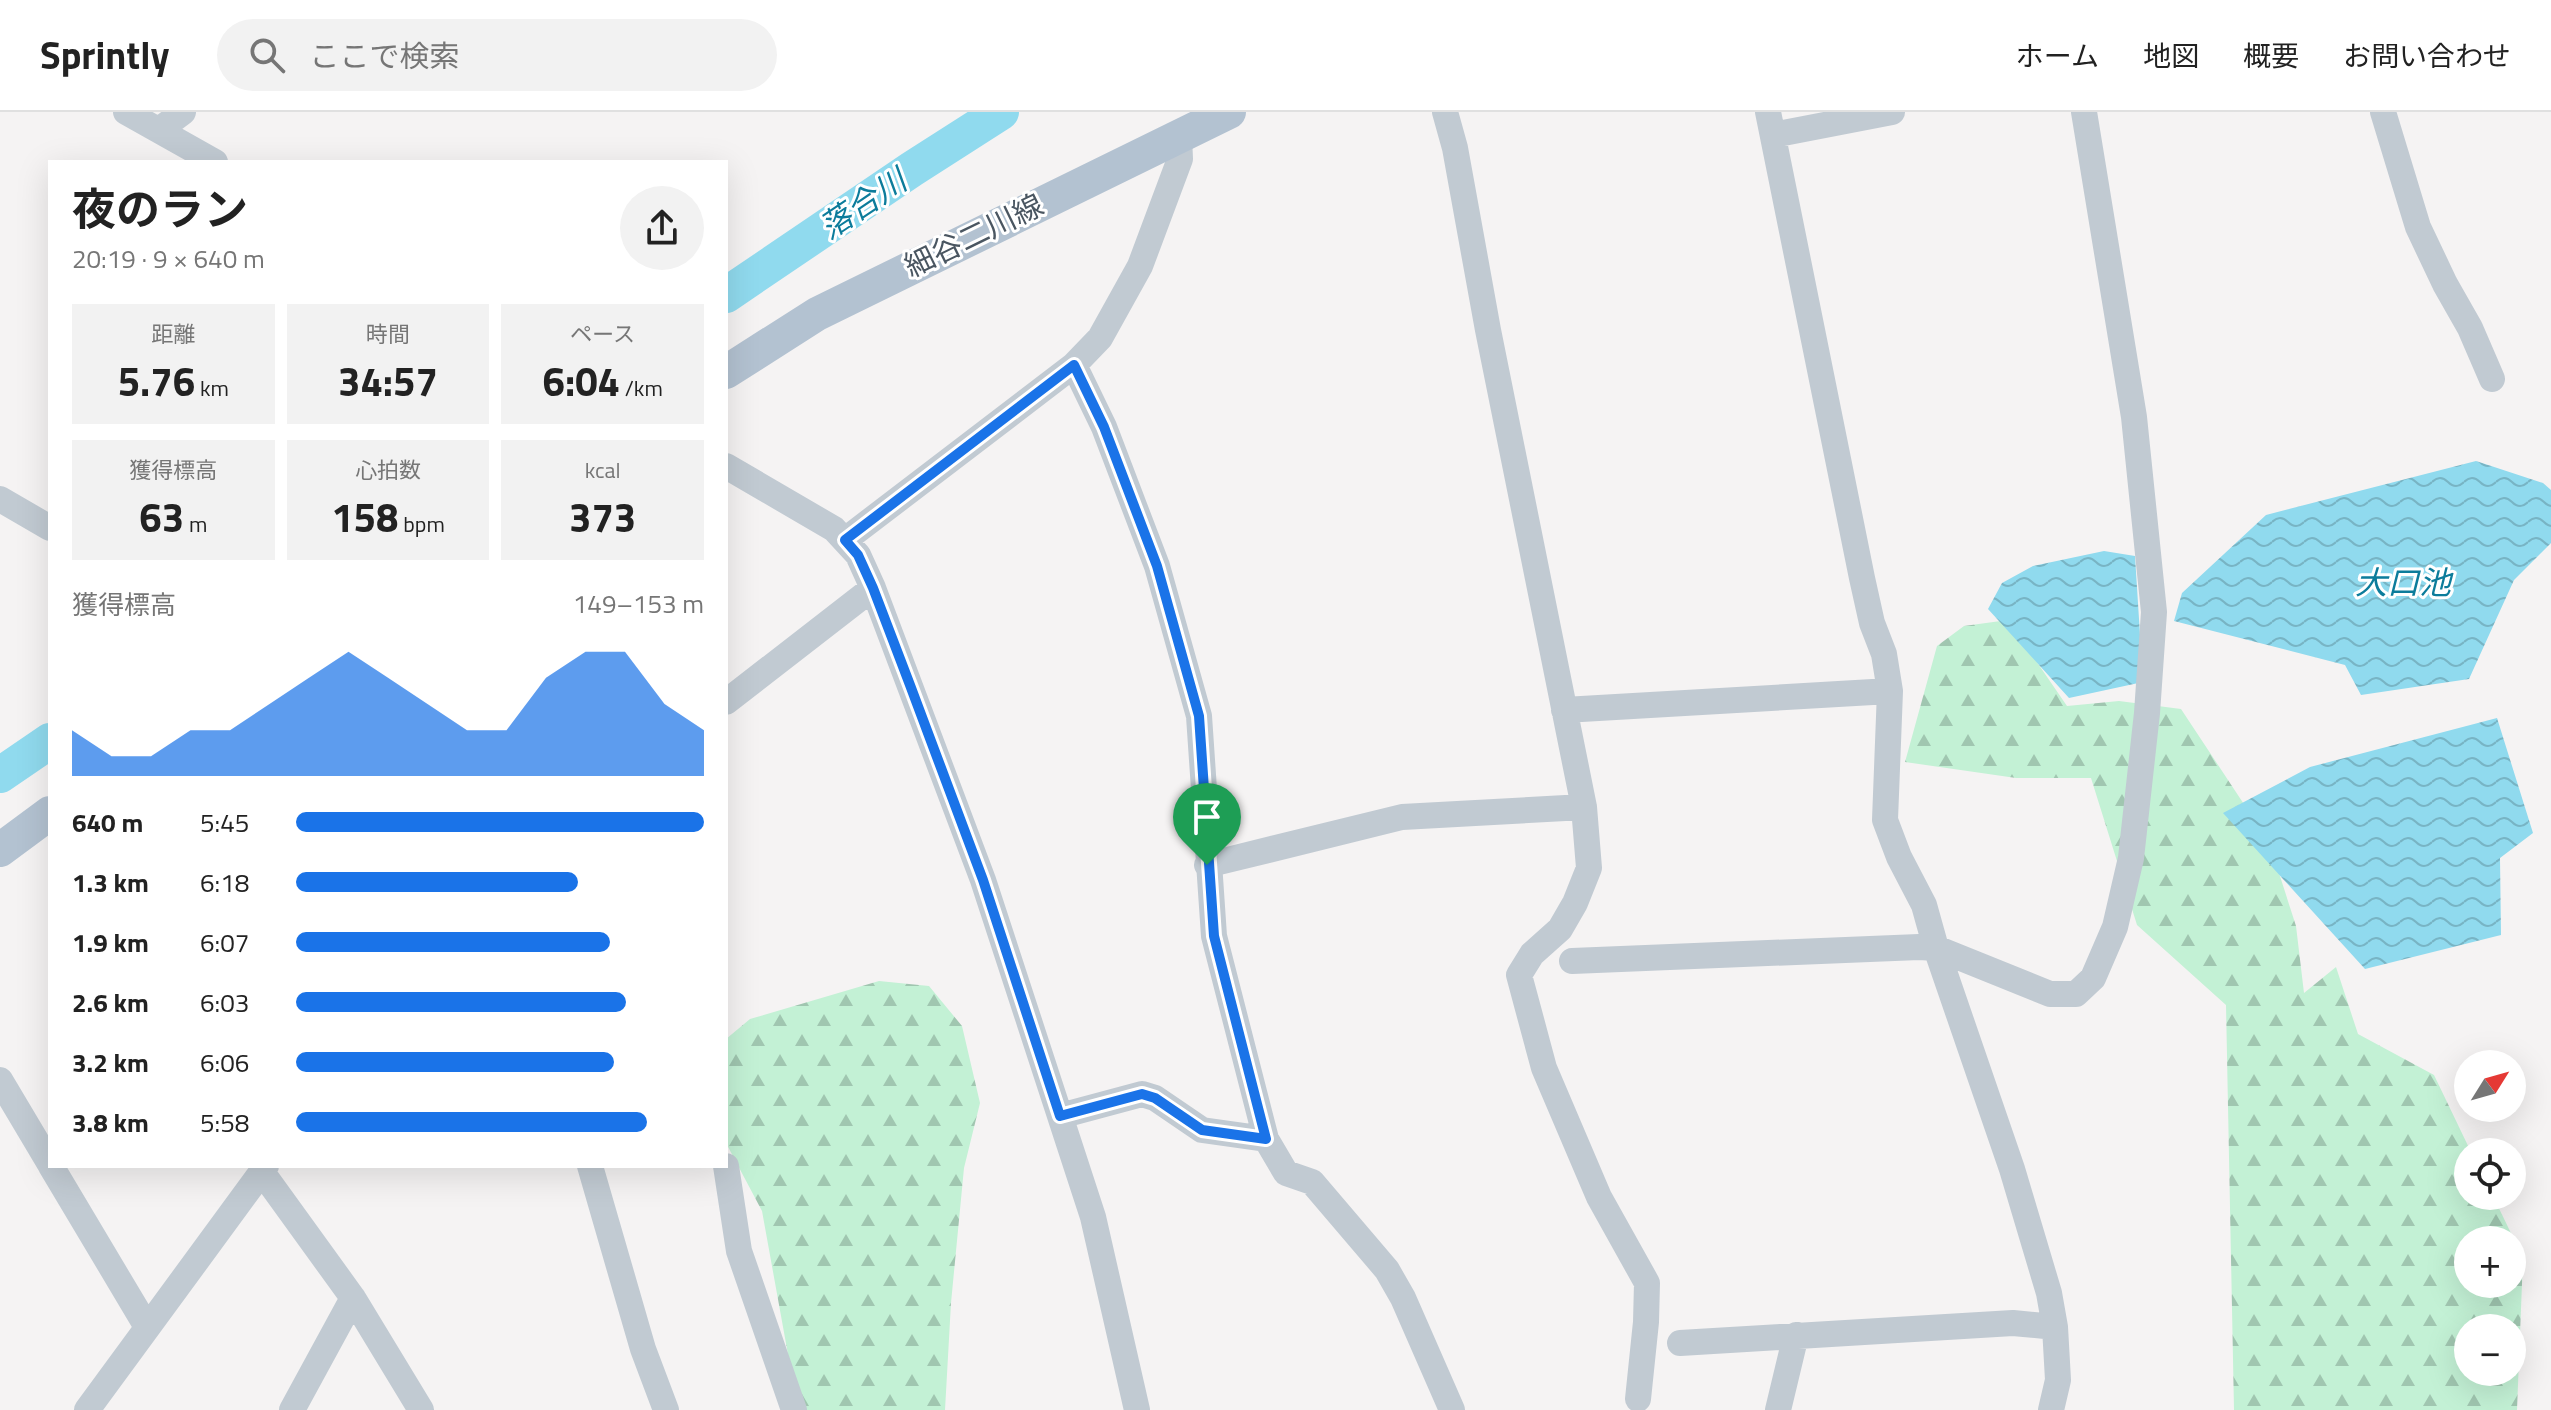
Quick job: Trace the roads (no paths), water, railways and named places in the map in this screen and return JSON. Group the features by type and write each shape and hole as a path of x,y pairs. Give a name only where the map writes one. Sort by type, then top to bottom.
{"main road":[{"name":"細谷二川線","path":"728,371 817,314 1229,112"},
{"path":"0,850 48,814"}],"street":[{"path":"126,112 212,160"},
{"path":"159,130 183,112"},
{"path":"1445,112 1455,148 1488,330 1584,807 1589,868 1560,929 1532,954 1519,975 1544,1068 1599,1197 1647,1283 1638,1399"},
{"path":"1892,112 1770,123 1862,578 1872,623 1884,654 1890,691 1885,820 1899,857 1924,905 2012,1169 2049,1293 2055,1327 2058,1380 2051,1410"},
{"path":"1572,961 1919,947 1936,948 2050,994 2076,994 2093,978 2115,927 2131,858 2147,713 2154,612 2134,417 2084,112"},
{"path":"2383,112 2418,227 2470,328 2492,379"},
{"path":"845,540 1074,365 1100,338 1140,266 1180,159 1179,136"},
{"path":"1074,365 1104,427 1157,566 1199,716 1214,936 1266,1139 1286,1173 1312,1182 1387,1270 1403,1298 1452,1410"},
{"path":"728,467 834,529 858,555 873,588 983,880 1093,1217 1137,1410"},
{"path":"0,499 48,527"},
{"path":"728,700 873,588"},
{"path":"1564,710 1890,691"},
{"path":"1207,865 1402,817 1584,807"},
{"path":"0,1080 48,1160"},
{"path":"1060,1116 1142,1094 1155,1098 1202,1130 1266,1139"},
{"path":"53,1168 147,1327"},
{"path":"591,1168 643,1349 666,1410"},
{"path":"726,1168 739,1251 794,1410"},
{"path":"87,1410 264,1169 353,1298 421,1410"},
{"path":"292,1410 353,1298"},
{"path":"1680,1343 2013,1323 2055,1327"},
{"path":"1778,1410 1796,1335"}],"water":[{"name":"大口池","path":"2476,461 2543,483 2551,490 2551,543 2514,580 2469,679 2361,695 2345,665 2174,621 2182,593 2266,515"},
{"path":"2104,551 2135,556 2143,682 2069,698 1988,609 2002,583 2033,566"},
{"path":"2497,718 2533,833 2500,858 2501,935 2365,969 2223,813 2310,767"}],"waterway":[{"name":"落合川","path":"728,294 1001,112"},
{"name":"落合川","path":"0,775 48,742"}]}
